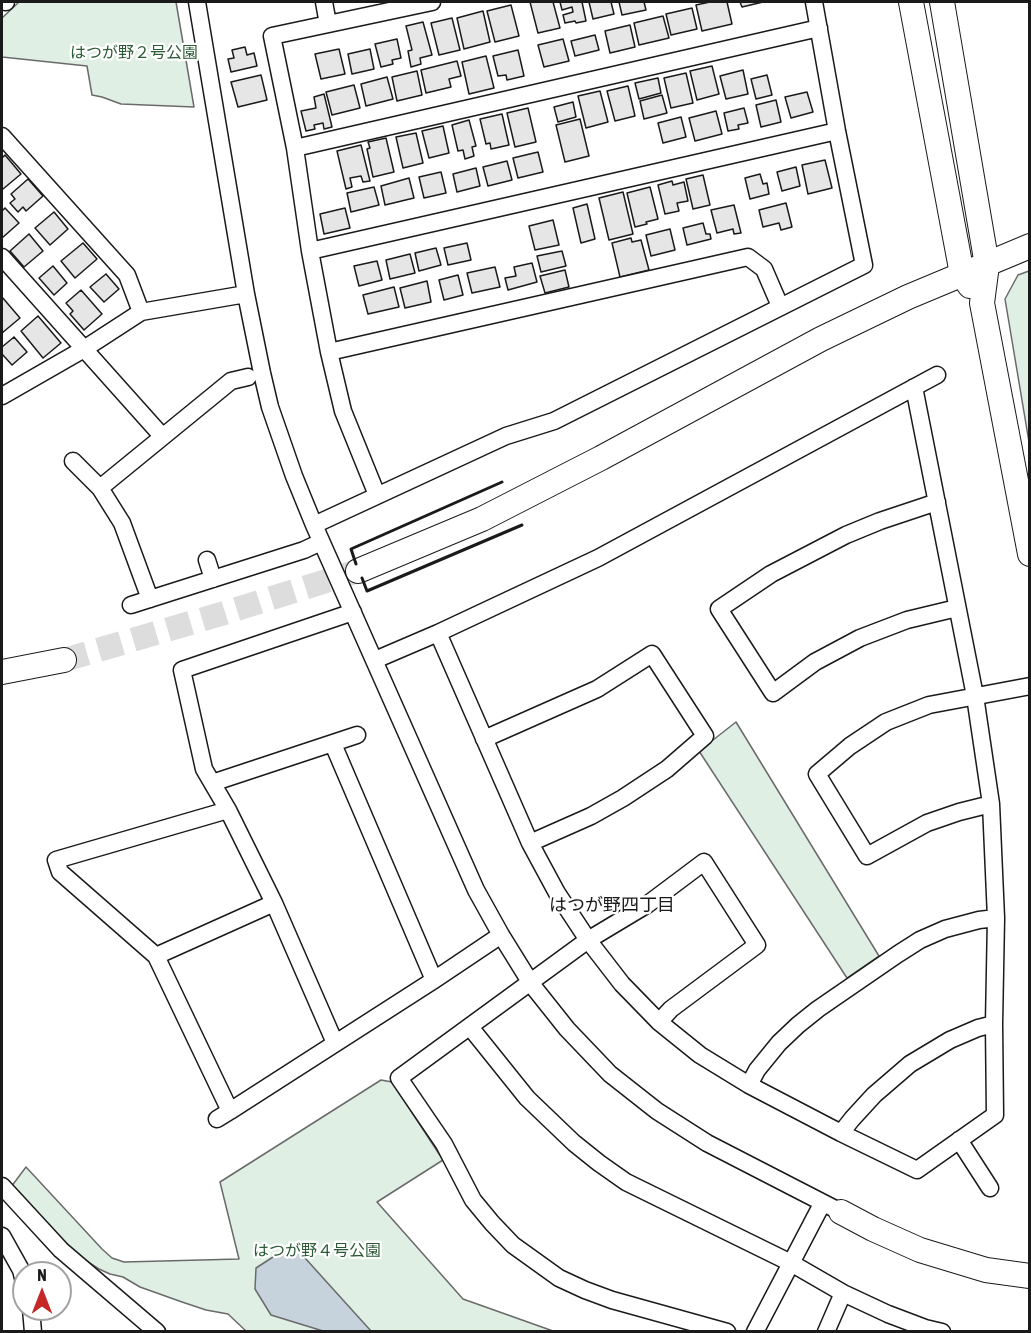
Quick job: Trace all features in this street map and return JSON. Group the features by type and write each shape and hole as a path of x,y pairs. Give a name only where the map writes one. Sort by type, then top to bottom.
{"street":[{"path":"197,2 246,294 270,407 294,476 321,542 476,890 531,983 567,1029 610,1074 657,1111 707,1143 831,1208 920,1250 986,1270 1029,1276"},
{"path":"324,2 328,24"},
{"path":"377,495 343,411 329,352 310,251 295,148 273,36 432,2"},
{"path":"314,525 506,436 554,421 864,264 814,2"},
{"path":"911,2 962,274 982,303"},
{"path":"942,2 987,264 982,303 1029,554"},
{"path":"295,148 819,28"},
{"path":"310,251 837,131"},
{"path":"2,136 127,275 141,312"},
{"path":"358,571 482,519 821,339 908,297 1029,246"},
{"path":"2,257 162,436"},
{"path":"329,352 748,257 764,269 780,306"},
{"path":"5,387 84,349 141,312 246,294"},
{"path":"375,660 598,558 937,375"},
{"path":"100,488 231,381 248,377"},
{"path":"438,633 530,843 557,893 588,940 622,984 659,1022 700,1055 749,1085 917,1170 995,1115 996,918 991,804 975,696 914,387"},
{"path":"73,461 100,488 122,523 150,599"},
{"path":"937,502 880,521 836,540 771,574 719,609 773,693 815,662 860,638 907,620 957,608"},
{"path":"131,605 304,550 321,542"},
{"path":"207,560 213,579"},
{"path":"335,1043 274,903 228,810 204,769 182,670 353,612"},
{"path":"484,739 597,689 652,654 705,736 667,769 623,798 591,816 530,843"},
{"path":"2,672 64,660"},
{"path":"991,804 927,823 867,856 817,774 850,746 886,722 929,705 1029,686"},
{"path":"212,783 357,735"},
{"path":"333,744 434,980"},
{"path":"228,810 56,860 60,872 156,956 224,1115 501,935"},
{"path":"659,1022 671,1009 757,945 704,862 648,904 588,940 399,1078 444,1143 474,1200 513,1245 560,1278 585,1290 612,1300 727,1332"},
{"path":"156,956 274,903"},
{"path":"749,1085 757,1070 779,1043 798,1025 898,954 920,940 945,929 996,918"},
{"path":"841,1133 874,1095 910,1064 950,1040 994,1024"},
{"path":"470,1027 527,1098 574,1143 626,1182 790,1263 843,1293 888,1314 924,1328 942,1332"},
{"path":"959,1140 990,1188"},
{"path":"2,1186 61,1250 157,1332"},
{"path":"755,1332 790,1263 831,1208"},
{"path":"2,1236 16,1261"},
{"path":"826,1332 843,1293"}],"green space":[{"name":"はつが野２号公園","path":"19,2 176,2 194,107 121,104 92,95 87,66 2,57 2,18"},
{"path":"1030,271 1029,442 1005,299 1018,275"},
{"path":"736,722 879,956 847,978 699,751"},
{"name":"はつが野４号公園","path":"381,1080 392,1082 443,1160 377,1202 463,1299 553,1331 246,1331 228,1314 182,1302 99,1269 80,1257 11,1187 26,1167 102,1249 112,1258 124,1262 239,1259 220,1182"}],"shaded area":[{"path":"287,1248 296,1248 371,1331 323,1331 271,1315 255,1289 256,1268"}],"building":[{"path":"530,2 553,2 560,28 538,33"},
{"path":"560,2 582,2 586,21 565,23 563,15 573,12 572,7 562,10"},
{"path":"589,2 611,2 614,14 593,19"},
{"path":"619,2 644,2 646,10 622,15"},
{"path":"727,2 732,24 702,31 696,5"},
{"path":"740,2 763,2 742,7"},
{"path":"511,5 519,36 495,42 487,11"},
{"path":"692,8 697,29 671,35 666,14"},
{"path":"483,11 490,42 464,49 457,18"},
{"path":"663,16 669,38 639,45 634,23"},
{"path":"452,18 460,50 439,55 431,23"},
{"path":"423,22 432,55 420,58 421,64 411,67 408,51 412,50 406,26"},
{"path":"630,25 635,47 610,53 605,31"},
{"path":"595,35 599,50 575,56 571,41"},
{"path":"397,39 401,58 392,60 393,64 381,67 375,44"},
{"path":"563,39 569,61 544,67 538,45"},
{"path":"245,47 247,55 254,53 257,66 231,72 228,59 234,58 232,50"},
{"path":"339,49 345,74 321,79 315,54"},
{"path":"370,49 374,69 352,74 348,54"},
{"path":"518,50 524,76 507,80 506,75 498,76 493,56"},
{"path":"486,56 494,88 469,94 462,62"},
{"path":"457,61 461,76 449,79 451,87 426,93 421,70"},
{"path":"712,66 719,94 697,100 690,71"},
{"path":"743,70 748,94 726,99 720,76"},
{"path":"417,71 422,95 397,101 392,77"},
{"path":"686,73 693,103 671,108 664,78"},
{"path":"261,75 267,100 238,107 231,82"},
{"path":"767,75 772,95 756,99 751,79"},
{"path":"387,77 393,99 366,106 361,84"},
{"path":"658,78 661,93 639,99 635,83"},
{"path":"354,85 360,108 332,115 326,92"},
{"path":"628,86 635,116 615,121 607,91"},
{"path":"600,91 608,122 586,128 578,96"},
{"path":"807,92 813,112 791,118 785,97"},
{"path":"324,94 332,127 324,129 323,123 314,125 315,129 306,131 301,111 316,108 314,97"},
{"path":"662,95 667,113 644,119 640,101"},
{"path":"776,100 781,122 761,127 756,105"},
{"path":"573,102 576,117 558,122 554,107"},
{"path":"528,108 536,142 515,147 507,113"},
{"path":"744,108 748,123 738,125 739,129 728,131 724,113"},
{"path":"716,111 722,134 695,141 689,118"},
{"path":"502,114 509,145 491,149 490,143 486,144 480,119"},
{"path":"681,117 686,137 663,143 658,123"},
{"path":"580,119 589,156 565,162 556,125"},
{"path":"469,120 476,146 472,147 474,156 465,159 463,150 458,151 452,125"},
{"path":"443,126 449,153 429,158 422,131"},
{"path":"416,133 423,163 403,168 396,137"},
{"path":"386,138 394,172 373,177 367,149 370,148 368,142"},
{"path":"361,145 370,181 363,182 361,176 350,178 352,187 346,189 337,151"},
{"path":"538,152 543,172 518,178 513,158"},
{"path":"5,155 21,174 3,189 2,158"},
{"path":"825,160 832,188 808,194 802,165"},
{"path":"507,161 512,180 488,186 483,167"},
{"path":"796,167 800,186 782,191 777,172"},
{"path":"476,168 480,186 457,192 453,174"},
{"path":"441,172 446,193 424,198 419,177"},
{"path":"760,174 763,184 767,183 769,194 750,199 745,178"},
{"path":"703,175 710,205 693,209 686,179"},
{"path":"409,178 414,198 385,205 381,186"},
{"path":"28,179 43,196 26,211 23,207 18,212 10,203 15,199 11,194"},
{"path":"672,181 673,185 684,182 688,201 677,203 679,211 665,214 658,185"},
{"path":"374,187 379,205 351,212 347,193"},
{"path":"650,187 658,219 635,227 627,193"},
{"path":"623,192 633,234 609,240 599,198"},
{"path":"786,203 792,227 781,230 779,223 763,227 759,210"},
{"path":"587,204 595,239 581,243 573,208"},
{"path":"734,205 741,233 734,234 733,229 717,233 711,210"},
{"path":"5,208 19,223 2,238 2,211"},
{"path":"345,208 350,228 324,234 320,214"},
{"path":"54,212 68,229 50,245 35,228"},
{"path":"553,220 559,245 535,250 529,226"},
{"path":"703,223 706,234 710,234 711,239 687,245 683,228"},
{"path":"670,229 675,250 651,256 646,235"},
{"path":"29,234 43,251 24,267 10,251"},
{"path":"631,238 632,242 641,240 649,270 620,277 612,243"},
{"path":"83,243 97,259 75,278 61,261"},
{"path":"467,243 471,260 448,265 444,248"},
{"path":"436,248 441,265 419,271 415,253"},
{"path":"562,251 566,266 541,272 537,256"},
{"path":"410,254 415,273 390,279 386,260"},
{"path":"377,261 382,280 359,286 354,266"},
{"path":"532,263 537,282 508,290 505,278 516,276 514,267"},
{"path":"53,266 67,283 54,295 39,278"},
{"path":"495,267 500,287 472,293 467,273"},
{"path":"565,270 569,287 545,293 540,276"},
{"path":"106,274 119,289 104,302 90,287"},
{"path":"458,275 463,295 444,300 439,280"},
{"path":"427,281 431,302 405,308 400,288"},
{"path":"394,287 399,307 368,314 363,295"},
{"path":"81,290 102,314 84,330 70,314 73,311 66,303"},
{"path":"2,297 20,318 2,333"},
{"path":"38,316 61,343 43,358 21,331"},
{"path":"14,337 27,352 12,365 2,354 2,347"}],"tunnel":[{"path":"64,660 358,571"}],"wall":[{"path":"356,564 351,549 502,482"},
{"path":"362,578 367,591 522,525"}],"district":[{"name":"はつが野四丁目","path":"612,905"}]}
